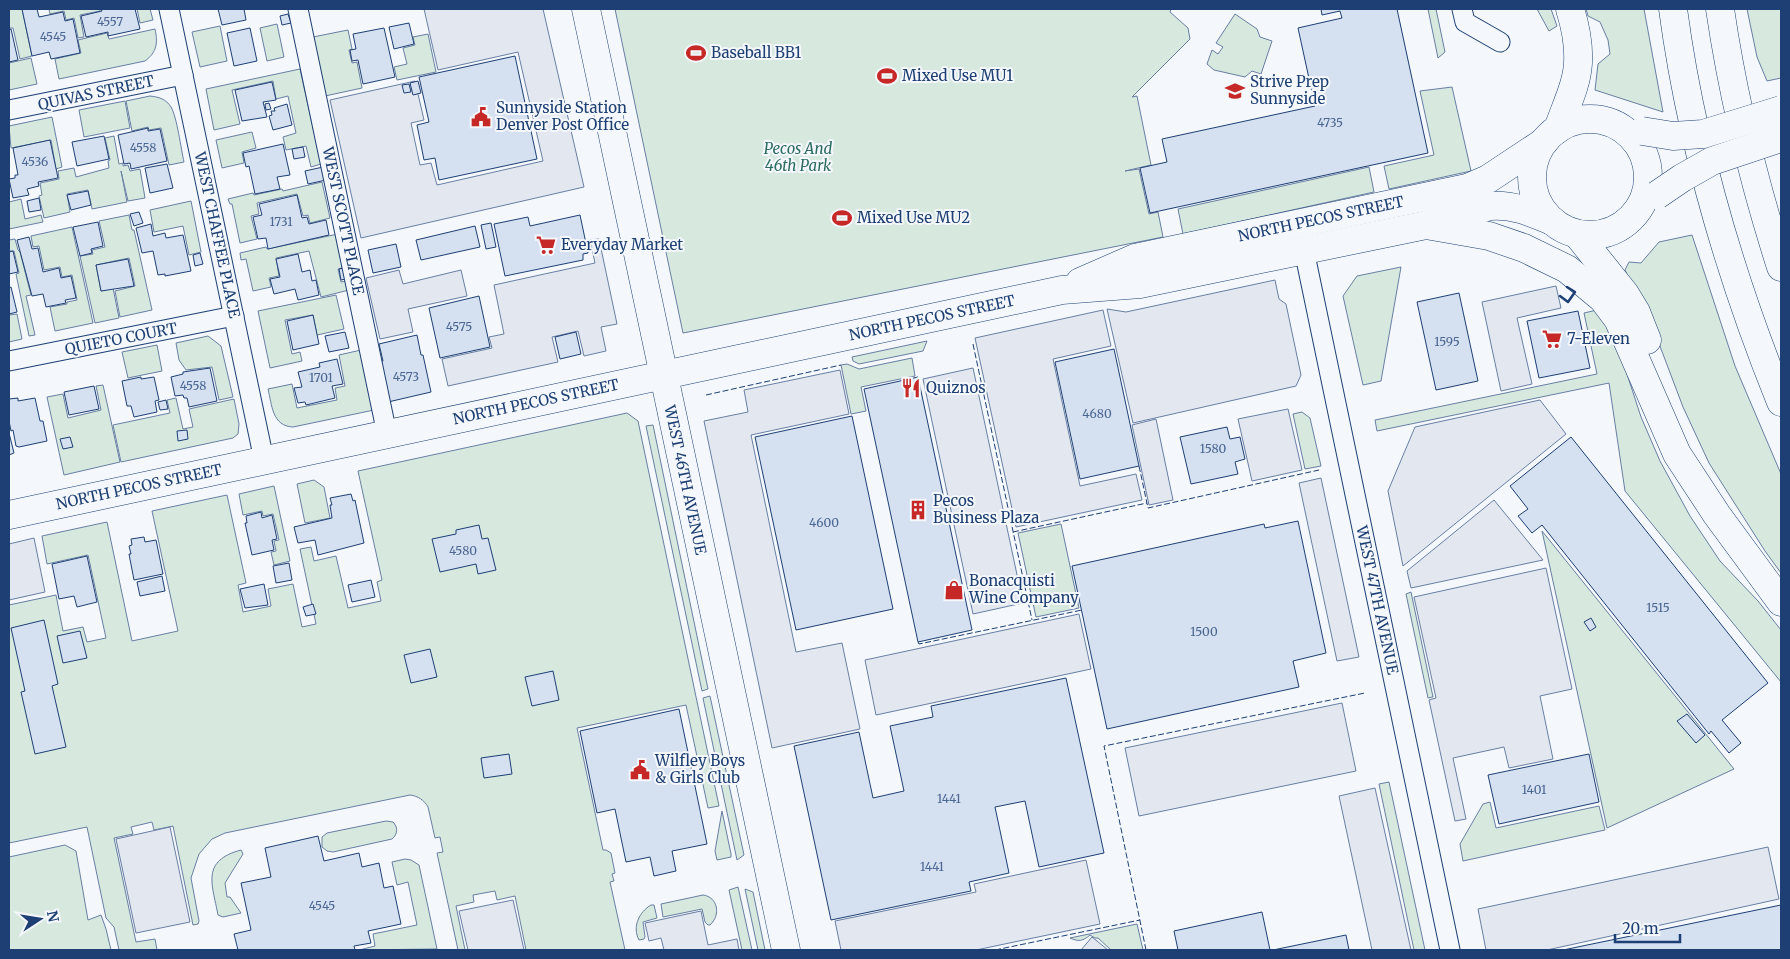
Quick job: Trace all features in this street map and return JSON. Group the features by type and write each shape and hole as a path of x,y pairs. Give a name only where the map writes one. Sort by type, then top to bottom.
{"main road":[{"name":"WEST 46TH AVENUE","path":"586,9 786,950"},
{"path":"1570,9 1577,42 1578,63 1574,86 1551,136 1535,158 1532,175 1532,184 1540,208 1552,221 1563,229 1577,234 1595,235 1612,231 1627,222 1657,195 1712,161 1781,138"},
{"path":"1673,9 1678,47 1697,141 1731,264 1781,402"},
{"path":"1720,9 1752,171 1781,267"},
{"path":"1551,136 1566,124 1585,120 1604,121 1642,131 1673,136 1703,134 1781,110"},
{"path":"1613,124 1621,128 1635,142 1641,150 1647,167 1645,196 1633,216"},
{"name":"NORTH PECOS STREET","path":"1062,290 1134,258 1467,188 1488,179 1551,136"},
{"name":"NORTH PECOS STREET","path":"9,515 1062,290 1140,284 1426,225 1467,212 1499,205 1521,208 1552,221"},
{"path":"1304,250 1342,214"},
{"path":"1426,225 1488,236 1524,248 1567,269 1603,299 1618,319 1677,454 1722,523 1781,602"},
{"path":"1577,234 1625,294 1636,312 1710,504"}],"street":[{"name":"WEST CHAFFEE PLACE","path":"169,9 264,460"},
{"name":"WEST SCOTT PLACE","path":"298,9 387,434"},
{"path":"1462,9 1465,22 1500,42"},
{"name":"QUIVAS STREET","path":"9,110 183,75"},
{"name":"WEST 47TH AVENUE","path":"1304,250 1450,950"},
{"name":"QUIETO COURT","path":"9,361 234,316"}],"green space":[{"path":"9,9 22,9 32,56 20,59 13,28 9,28"},
{"path":"49,9 100,9 100,11 80,15 84,37 78,38 74,18 66,20 64,11 50,14"},
{"path":"137,9 150,9 153,20 140,23"},
{"name":"Pecos And 46th Park","path":"615,9 1171,9 1170,12 1188,28 1190,39 1132,97 1137,96 1151,165 1125,171 1139,169 1149,214 1158,212 1163,237 683,333"},
{"path":"1428,9 1436,9 1445,52 1438,58"},
{"path":"1537,9 1551,9 1557,26 1549,31"},
{"path":"1586,9 1644,9 1663,112 1595,90 1598,64 1610,54 1608,40 1600,22 1588,16"},
{"path":"1747,9 1781,9 1781,78 1767,81 1757,57"},
{"path":"1235,14 1257,29 1260,37 1272,41 1261,74 1252,71 1245,77 1214,70 1207,64 1212,50 1218,54 1223,47 1216,43"},
{"path":"277,24 284,57 267,61 260,28"},
{"path":"220,26 227,61 200,67 192,32"},
{"path":"155,29 156,47 145,61 59,79 55,59 81,53 78,40 107,33 109,39"},
{"path":"348,30 352,49 349,50 352,63 357,62 362,88 325,96 313,37"},
{"path":"428,34 436,72 397,80 394,67 407,64 403,48 415,45 413,37"},
{"path":"31,58 37,84 9,90 9,63"},
{"path":"300,69 321,164 311,167 306,146 286,150 283,137 296,133 288,96 276,99 273,81 232,90 240,124 214,130 206,89"},
{"path":"1452,87 1471,171 1389,189 1384,166 1434,155 1420,91"},
{"path":"150,96 162,99 171,107 177,125 184,162 169,165 161,128 149,130 148,127 132,131 126,101"},
{"path":"125,101 130,128 84,137 79,110"},
{"path":"52,117 62,167 56,169 51,140 11,148 9,126"},
{"path":"252,132 256,148 242,152 244,163 222,168 216,140"},
{"path":"114,136 119,164 123,163 123,166 128,165 130,171 140,169 145,198 128,201 121,171 127,202 92,209 88,190 67,194 70,212 44,218 39,196 42,195 40,183 59,179 58,171 74,168 76,177 109,168 108,161 110,160 105,138"},
{"path":"1369,167 1374,192 1183,234 1178,209"},
{"path":"322,182 330,218 310,223 308,215 303,216 297,194 257,203 259,214 251,216 257,239 240,243 232,204 230,204 228,199 253,193 254,195 282,189 283,191"},
{"path":"21,199 25,219 41,215 43,222 9,229 9,202"},
{"path":"191,201 201,252 189,255 183,226 154,232 150,210"},
{"path":"129,215 152,310 120,317 115,291 135,286 129,258 96,265 101,291 113,288 119,318 95,323 80,256 93,254 92,250 105,247 99,221"},
{"path":"72,227 93,323 55,331 50,307 77,300 72,275 62,277 60,267 44,270 39,246 33,247 31,236"},
{"path":"338,234 345,267 338,269 341,282 347,281 349,290 321,297 309,251 276,258 279,276 269,278 271,287 253,291 246,259 241,260 240,253"},
{"path":"1692,235 1735,366 1781,474 1781,573 1709,463 1683,407 1655,333 1625,270 1629,262 1641,263 1659,242"},
{"path":"15,239 31,295 26,296 35,335 29,336 16,274 19,273 14,251 9,251 9,240"},
{"path":"1401,267 1381,381 1363,385 1343,296 1357,276"},
{"path":"336,295 344,329 317,335 313,315 285,320 292,354 300,352 302,361 270,368 258,311"},
{"path":"1597,310 1612,328 1641,417 1660,461 1690,516 1720,561 1758,601 1781,630 1781,682 1625,491 1609,383 1377,431 1375,420 1597,374 1584,313"},
{"path":"17,314 22,339 9,342 9,315"},
{"path":"208,336 221,346 233,397 219,400 212,367 186,370 179,360 176,343"},
{"path":"927,341 923,351 859,364 853,361 852,357"},
{"path":"157,345 162,371 128,378 122,352"},
{"path":"361,350 374,410 293,427 286,426 277,419 272,408 268,389 292,384 297,408 337,400 335,388 345,386 339,355"},
{"path":"912,358 915,376 861,387 866,411 851,414 841,365 847,364 859,369"},
{"path":"103,385 120,462 64,475 47,397 63,394 68,418 101,410 96,386"},
{"path":"176,398 183,429 193,427 189,409 234,399 239,424 238,434 233,438 121,462 113,425 170,413 167,400"},
{"path":"1302,412 1310,418 1321,466 1305,469 1293,414"},
{"path":"627,413 638,421 719,806 708,808 686,705 577,728 603,850 611,853 615,873 612,874 614,881 610,882 625,950 526,950 515,896 497,900 495,891 473,895 474,902 456,906 465,950 458,950 437,853 443,852 440,837 435,838 428,807 416,796 410,795 225,833 212,839 199,854 191,878 199,921 198,924 193,925 173,826 154,830 152,822 131,827 133,834 114,838 136,942 155,939 157,950 119,950 114,927 106,918 87,827 9,843 9,605 56,595 63,631 83,627 87,642 106,638 88,555 47,564 42,536 107,522 132,641 178,631 152,511 227,495 246,583 238,585 243,612 271,606 268,589 293,584 302,627 316,624 300,549 311,547 314,561 336,556 348,608 381,601 377,582 382,580 358,471"},
{"path":"653,425 708,689 702,691 646,426"},
{"path":"314,480 324,487 330,518 305,523 297,484"},
{"path":"274,486 290,561 274,565 271,552 276,551 274,541 279,540 273,514 263,516 262,511 243,515 239,494"},
{"path":"1061,524 1079,608 1036,617 1018,533"},
{"path":"1542,531 1734,769 1607,828"},
{"path":"1411,592 1433,697 1428,698 1406,594"},
{"path":"710,696 744,855 737,860 703,698"},
{"path":"1389,782 1425,950 1414,950 1379,784"},
{"path":"1490,802 1496,828 1599,806 1605,830 1463,861 1460,844 1483,804"},
{"path":"722,811 731,857 717,860 715,851"},
{"path":"386,821 393,822 396,826 397,830 392,839 333,852 327,851 322,847 322,837 327,833"},
{"path":"65,845 76,851 88,920 101,915 111,950 9,950 9,857"},
{"path":"241,850 243,854 225,883 227,897 230,897 241,913 223,917 218,915 213,893 212,875 220,860"},
{"path":"405,859 419,865 437,949 359,950 375,946 373,934 417,925 408,882 397,885 392,862"},
{"path":"738,887 752,950 742,950 729,890"},
{"path":"745,889 753,892 765,950 758,950"},
{"path":"703,895 712,899 716,907 716,916 710,925 705,922 702,909 663,917 661,904"},
{"path":"651,905 654,905 657,918 643,922 645,937 639,940 636,930 638,920"},
{"path":"1137,924 1143,950 1111,950 1098,938 1090,935 1081,940 1070,938"}],"shaded area":[{"path":"424,9 543,9 584,187 361,238 330,100 415,81 424,120 411,123 420,165 431,163 437,185 543,161 518,52 438,70"},
{"path":"599,239 617,324 601,327 606,351 584,356 578,331 552,337 558,362 448,386 442,359 492,348 489,337 504,334 494,285 595,263 590,240"},
{"path":"399,270 403,284 461,270 467,296 408,309 413,332 380,339 366,278"},
{"path":"1275,280 1279,299 1286,304 1301,375 1296,386 1133,423 1107,309 1126,312"},
{"path":"1556,286 1561,308 1517,318 1532,384 1501,391 1482,302"},
{"path":"1103,310 1111,346 1053,359 1080,486 1136,474 1142,500 1016,527 975,338"},
{"path":"973,368 1023,603 973,614 923,379"},
{"path":"840,370 849,414 751,435 796,652 842,643 860,729 772,748 704,421 748,412 744,390"},
{"path":"1540,400 1566,434 1403,566 1388,491 1415,427"},
{"path":"1288,409 1302,470 1252,481 1238,419"},
{"path":"1156,419 1173,500 1149,505 1132,425"},
{"path":"1321,478 1359,657 1337,661 1299,483"},
{"path":"1494,500 1543,560 1411,588 1407,571"},
{"path":"34,538 45,592 9,600 9,544"},
{"path":"1546,568 1572,689 1540,696 1553,759 1509,768 1504,747 1453,758 1466,819 1455,821 1429,700 1436,698 1414,597"},
{"path":"1079,614 1091,669 876,715 865,660"},
{"path":"1342,703 1356,771 1139,816 1125,748"},
{"path":"1375,788 1411,950 1372,950 1339,796"},
{"path":"170,827 190,922 136,933 116,839"},
{"path":"1768,847 1779,899 1547,950 1486,950 1478,909"},
{"path":"1086,860 1100,924 976,950 841,950 835,921 976,892 974,884"},
{"path":"513,900 524,950 468,950 459,911"},
{"path":"701,911 708,945 737,939 739,950 664,950 661,938 649,941 645,923"},
{"path":"1092,937 1108,950 1081,950"}],"building":[{"path":"22,9 37,9 39,17 63,12 65,21 73,19 80,53 51,59 49,52 32,56"},
{"path":"101,9 135,9 140,29 108,36 108,32 86,37 81,16 102,11"},
{"path":"218,9 244,9 246,20 222,25"},
{"path":"1321,9 1397,9 1428,153 1150,213 1140,168 1167,162 1162,139 1315,106 1298,28 1342,18 1340,11 1322,15"},
{"path":"288,14 291,23 282,25 280,16"},
{"path":"409,23 414,44 394,49 389,27"},
{"path":"250,28 257,61 234,66 227,33"},
{"path":"384,28 395,77 363,84 358,60 352,61 350,50 356,49 353,34"},
{"path":"11,29 18,60 9,62 9,30"},
{"path":"515,56 537,159 439,180 435,158 424,160 417,125 429,122 419,77"},
{"path":"418,81 421,93 413,95 410,83"},
{"path":"272,82 276,100 263,102 267,117 242,121 235,90"},
{"path":"409,84 411,92 404,93 402,85"},
{"path":"269,103 271,109 266,110 265,104"},
{"path":"287,104 292,125 273,130 269,116 272,115 271,111 275,111 274,108"},
{"path":"148,128 148,131 160,129 167,161 131,169 130,163 124,164 118,135"},
{"path":"104,136 109,159 77,166 72,142"},
{"path":"50,140 58,178 38,182 39,186 27,189 29,195 13,198 9,179 15,178 15,175 18,175 13,148"},
{"path":"283,144 290,175 277,177 280,189 255,194 249,166 246,167 243,153"},
{"path":"303,147 305,157 294,159 292,149"},
{"path":"167,164 173,188 150,193 145,168"},
{"path":"323,167 326,180 308,184 305,171"},
{"path":"88,191 91,205 71,210 67,195"},
{"path":"297,195 302,218 307,217 309,224 326,220 329,235 268,249 266,238 258,239 253,217 262,215 259,204"},
{"path":"39,198 41,210 29,212 27,201"},
{"path":"139,212 143,223 134,226 130,214"},
{"path":"580,215 588,253 583,254 583,260 505,276 494,224 528,217 530,226"},
{"path":"98,222 103,246 91,249 92,253 80,256 73,227"},
{"path":"491,223 496,247 486,249 481,225"},
{"path":"151,224 153,236 165,233 166,238 183,235 191,271 165,276 165,274 158,275 153,251 142,253 136,228"},
{"path":"475,226 480,247 421,260 416,240"},
{"path":"29,237 32,249 38,248 43,272 59,268 61,278 71,276 76,298 65,300 66,303 46,307 43,294 32,296 17,240"},
{"path":"396,244 401,267 373,273 368,250"},
{"path":"13,251 18,272 9,274 9,252"},
{"path":"200,253 203,264 195,266 193,255"},
{"path":"298,254 302,272 310,270 312,281 316,280 319,295 298,300 295,289 274,294 270,279 280,277 276,259"},
{"path":"128,259 134,286 101,291 96,265"},
{"path":"344,268 346,279 341,280 339,269"},
{"path":"11,287 17,312 9,314 9,288"},
{"path":"1459,293 1478,381 1436,390 1417,302"},
{"path":"479,296 490,347 440,358 429,308"},
{"path":"1578,311 1590,368 1539,378 1527,321"},
{"path":"313,315 319,344 293,350 287,321"},
{"path":"345,332 349,348 329,352 325,336"},
{"path":"576,332 581,354 560,359 555,337"},
{"path":"417,335 431,392 388,402 380,362 383,361 379,344"},
{"path":"1114,349 1139,466 1080,479 1055,362"},
{"path":"337,359 343,384 332,386 335,398 306,405 305,402 298,403 294,388 302,387 298,372 320,367 319,363"},
{"path":"210,368 217,401 189,407 187,398 184,398 183,395 175,396 171,377 183,374 183,372"},
{"path":"141,377 141,379 154,377 159,400 155,401 157,412 134,417 131,406 127,406 122,381"},
{"name":"Pecos Business Plaza","path":"918,377 972,630 918,642 864,389"},
{"path":"94,386 99,409 69,415 64,392"},
{"path":"18,398 18,401 35,398 40,421 43,421 47,441 16,446 9,421 9,399"},
{"path":"166,400 168,409 160,410 158,402"},
{"path":"852,416 893,609 796,630 755,437"},
{"path":"1227,427 1230,439 1240,437 1245,459 1235,462 1238,474 1191,484 1180,437"},
{"path":"187,430 188,439 178,441 177,431"},
{"path":"9,433 14,453 9,455"},
{"path":"70,437 73,447 63,449 60,439"},
{"path":"1571,437 1768,683 1722,720 1741,743 1729,753 1711,731 1709,734 1542,525 1532,533 1518,516 1528,509 1510,486"},
{"path":"351,494 353,501 355,500 364,543 318,555 315,540 298,543 294,527 332,518 330,498"},
{"path":"261,512 262,518 272,515 277,539 272,540 274,550 252,555 245,523 247,523 246,516"},
{"path":"1298,521 1326,653 1293,661 1299,687 1107,729 1072,566 1264,524 1265,528"},
{"path":"479,525 482,539 488,538 496,570 478,574 476,564 440,572 432,539 456,534 456,530"},
{"path":"144,537 145,542 156,540 163,574 134,580 129,546 132,545 131,539"},
{"path":"87,556 97,602 77,607 74,596 59,599 52,564"},
{"path":"289,563 292,580 276,583 273,566"},
{"path":"162,576 165,591 140,596 137,582"},
{"path":"371,580 375,597 352,602 348,585"},
{"path":"264,584 268,605 245,608 240,589"},
{"path":"313,604 316,614 306,616 303,607"},
{"path":"1591,618 1596,627 1590,631 1584,622"},
{"path":"44,620 58,684 52,686 66,747 35,754 21,692 25,691 11,628"},
{"path":"80,631 87,658 63,663 57,636"},
{"path":"430,649 437,677 411,683 404,655"},
{"path":"553,671 559,700 532,706 525,677"},
{"path":"1066,678 1104,853 1039,867 1025,801 995,807 1009,873 969,882 971,891 831,920 794,746 859,732 873,798 904,791 890,726 933,717 931,706"},
{"name":"Wilfley Boys & Girls Club","path":"679,709 707,844 672,851 676,871 654,876 650,857 626,862 615,809 597,813 580,731"},
{"path":"1687,714 1705,735 1696,743 1677,721"},
{"path":"509,754 512,774 484,778 481,758"},
{"path":"1589,754 1599,802 1499,824 1488,775"},
{"path":"318,836 324,861 359,853 362,867 379,863 384,888 393,886 401,924 368,931 371,943 354,946 355,950 238,950 234,934 251,930 241,883 271,877 265,848"},
{"path":"1781,905 1781,950 1563,950"},
{"path":"1262,912 1270,950 1178,950 1174,931"},
{"path":"1346,935 1349,950 1273,950"}],"fence":[{"path":"973,344 1032,620"},
{"path":"706,395 841,365"},
{"path":"1139,466 1148,508 1319,470"},
{"path":"1013,532 1147,503"},
{"path":"918,642 919,644 1082,610"},
{"path":"1146,950 1104,746 1365,693"},
{"path":"995,950 1140,920"}],"wall":[{"path":"1560,296 1568,302 1575,292 1567,287"}],"place":[{"name":"Baseball BB1","path":"696,53"},
{"name":"Mixed Use MU1","path":"887,76"},
{"name":"Strive Prep Sunnyside","path":"1235,91"},
{"name":"Sunnyside Station Denver Post Office","path":"481,117"},
{"name":"Mixed Use MU2","path":"842,218"},
{"name":"Everyday Market","path":"546,245"},
{"name":"7-Eleven","path":"1552,339"},
{"name":"Quiznos","path":"911,388"},
{"name":"Pecos Business Plaza","path":"918,510"},
{"name":"Bonacquisti Wine Company","path":"954,590"},
{"name":"Wilfley Boys & Girls Club","path":"640,770"}]}
